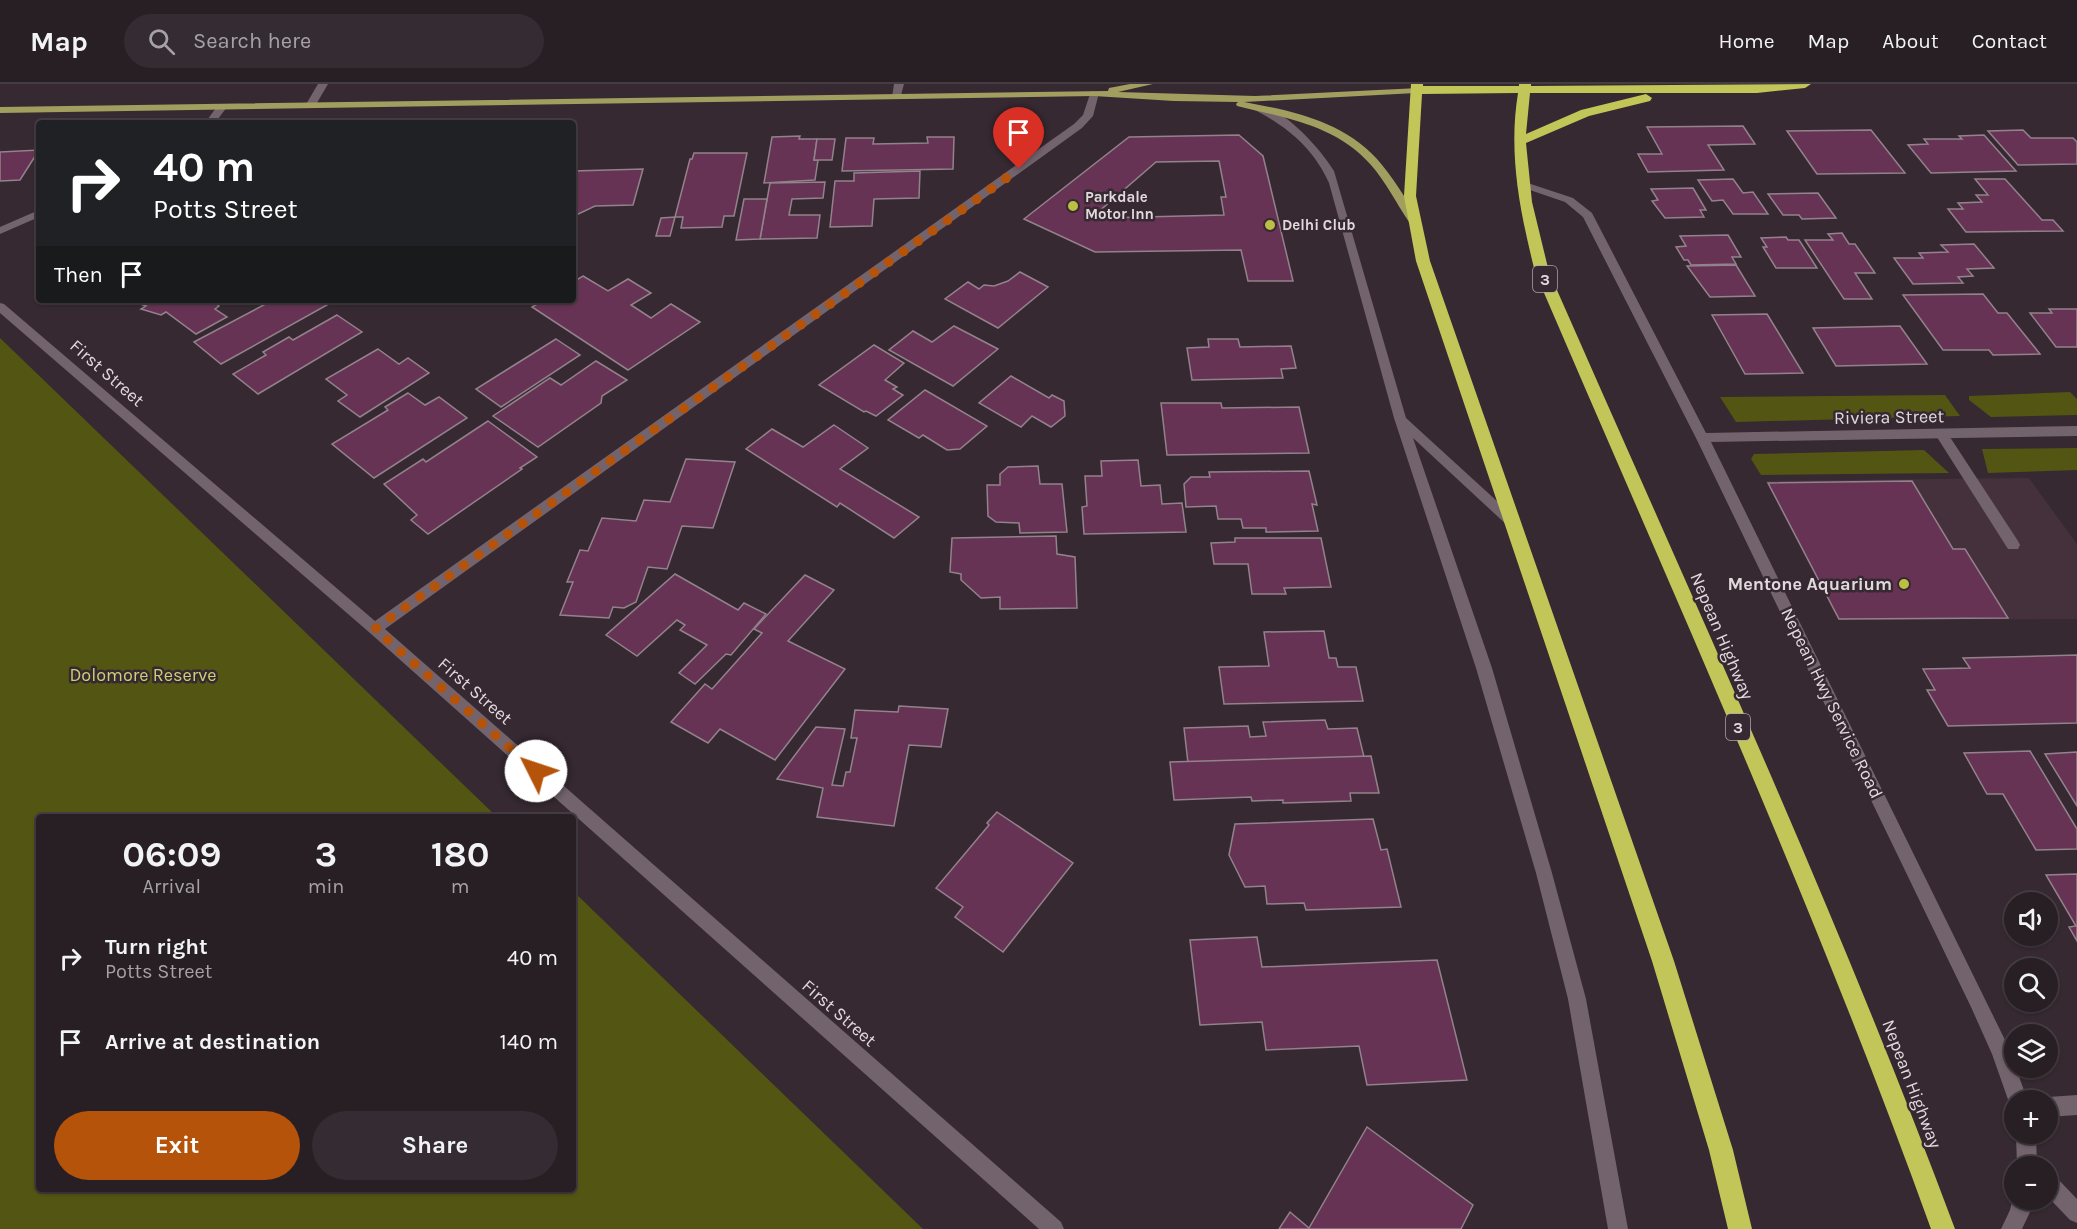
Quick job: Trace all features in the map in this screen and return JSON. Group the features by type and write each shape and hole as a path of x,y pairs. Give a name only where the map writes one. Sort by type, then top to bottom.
{"highway":[{"path":"1740,1229 1720,1150 1664,961 1423,261 1413,220 1410,165 1417,87 1524,86 1683,90 1757,89 1805,84"},
{"name":"Nepean Highway","path":"1524,86 1519,113 1518,142 1522,184 1542,272 1838,957 1895,1098 1943,1229"},
{"path":"1518,142 1563,121 1594,110 1683,90"}],"main road":[{"path":"1094,93 1148,84"},
{"path":"0,110 1094,93 1163,99 1212,99 1360,95 1417,87"},
{"path":"1212,99 1317,122 1347,138 1374,163 1413,220"}],"street":[{"path":"310,106 323,84"},
{"path":"897,97 899,84"},
{"path":"375,629 1078,126 1088,116 1094,93"},
{"path":"212,120 222,107"},
{"path":"1259,108 1281,120 1303,137 1320,155 1331,175 1400,418 1484,668 1544,873 1577,999 1618,1229"},
{"name":"Nepean Hwy Service Road","path":"1522,184 1569,200 1588,215 1702,438 1977,1001 2013,1090"},
{"path":"0,231 36,214"},
{"name":"First Street","path":"0,307 375,629 1054,1229"},
{"path":"1400,418 1514,523"},
{"name":"Riviera Street","path":"1702,438 2077,431"},
{"path":"1941,434 2013,545"},
{"path":"2058,1107 2077,1106"},
{"path":"2058,1193 2077,1213"},
{"path":"2010,1229 2020,1210"}],"shaded area":[{"path":"2029,478 2077,544 2077,619 1838,620 1766,481"}],"green space":[{"name":"Dolomore Reserve","path":"0,338 494,814 36,814 36,1192 576,1192 576,894 923,1229 0,1229"},
{"path":"2070,392 2077,399 2077,415 1991,417 1969,400 1969,396"},
{"path":"1945,395 1960,416 1736,422 1720,397"},
{"path":"2077,448 2077,470 1988,473 1982,449"},
{"path":"1924,450 1949,473 1761,475 1751,459 1754,454"}],"building":[{"path":"1743,126 1755,144 1708,145 1724,170 1648,172 1638,154 1662,154 1647,127"},
{"path":"1871,130 1905,173 1817,174 1787,131"},
{"path":"2023,130 2031,138 2073,138 2077,142 2077,164 2018,165 1988,131"},
{"name":"Parkdale Motor Inn","path":"1239,135 1263,156 1293,281 1248,281 1241,250 1095,252 1024,219 1129,137","holes":["1219,161 1226,197 1221,197 1224,215 1102,218 1096,214 1156,162"]},
{"path":"1984,135 2016,171 1931,173 1908,145 1928,144 1924,139 1962,139 1959,136"},
{"path":"800,136 799,139 817,139 814,160 818,160 815,180 764,183 772,137"},
{"path":"927,137 954,137 953,169 842,171 846,138 874,138 873,144 928,143"},
{"path":"817,139 835,139 832,160 814,160"},
{"path":"36,150 36,155 20,180 0,181 0,152"},
{"path":"694,153 747,153 734,216 724,216 722,227 681,228 683,217 675,217 690,159"},
{"path":"643,169 633,205 595,206 576,215 576,171"},
{"path":"920,171 919,198 874,199 872,226 830,227 835,181 854,181 854,173"},
{"path":"1733,179 1743,193 1753,192 1768,214 1733,214 1723,200 1712,201 1698,180"},
{"path":"1975,179 2005,179 2042,220 2053,220 2063,231 1966,232 1948,209 1963,209 1958,203 1982,202 1976,195 1988,195"},
{"path":"825,182 823,198 792,199 789,215 820,215 817,238 760,239 770,183"},
{"path":"1693,188 1706,210 1700,210 1704,217 1665,218 1652,201 1658,200 1651,189"},
{"path":"1818,193 1836,218 1802,219 1799,215 1783,215 1768,194"},
{"path":"744,199 767,199 760,239 736,240"},
{"path":"675,217 670,236 656,236 661,218"},
{"path":"1842,233 1849,244 1855,244 1875,273 1855,273 1872,299 1844,299 1805,240 1833,240 1828,234"},
{"path":"1728,235 1741,257 1732,257 1736,264 1691,265 1688,260 1684,260 1676,247 1686,246 1680,236"},
{"path":"1786,237 1788,240 1799,240 1817,268 1776,268 1763,247 1767,247 1761,238"},
{"path":"1974,244 1994,268 1967,269 1973,276 1958,277 1963,283 1913,284 1894,258 1923,258 1919,253 1948,252 1941,245"},
{"path":"1736,265 1755,296 1710,297 1687,266"},
{"path":"1020,272 1048,287 998,328 945,299 968,282 979,289 984,285 994,286 1008,281"},
{"path":"583,276 608,291 628,279 651,293 631,305 651,318 671,304 700,322 628,370 532,307 539,303 576,303 576,280"},
{"path":"1983,294 1998,313 2007,313 2040,354 1993,355 1989,350 1943,350 1903,295"},
{"path":"138,303 215,303 219,306 215,309 227,317 196,334 166,312 161,315 141,309 146,306"},
{"path":"267,303 331,303 221,364 194,342"},
{"path":"2049,309 2077,309 2077,347 2056,347 2030,313 2052,313"},
{"path":"1767,314 1803,373 1745,374 1712,315"},
{"path":"337,315 362,332 258,394 233,374 266,355 263,352 289,337 293,340"},
{"path":"954,326 998,349 953,386 889,350 913,331 932,342"},
{"path":"1900,326 1927,364 1836,366 1813,328"},
{"path":"556,339 580,355 501,407 476,389"},
{"path":"1208,339 1238,339 1240,347 1291,346 1296,368 1281,369 1283,378 1192,380 1187,348 1209,347"},
{"path":"874,345 904,363 885,380 897,387 893,389 903,395 876,416 864,412 819,385"},
{"path":"378,349 399,364 408,358 429,373 360,417 338,401 347,395 326,379"},
{"path":"596,361 627,380 602,396 601,403 538,447 493,416 550,378 561,385"},
{"path":"1011,376 1049,398 1052,395 1064,401 1065,416 1051,427 1032,416 1021,427 979,403"},
{"path":"925,390 987,426 960,449 947,450 923,435 919,438 888,420"},
{"path":"408,393 425,405 439,397 467,418 374,478 332,444 388,410 385,407"},
{"path":"1161,403 1221,403 1222,408 1299,407 1309,453 1167,455"},
{"path":"488,421 537,457 428,534 411,520 417,515 384,484 423,459 426,462"},
{"path":"834,425 868,448 840,469 919,517 894,538 840,503 837,507 746,449 772,429 803,447"},
{"path":"686,459 735,462 713,528 682,526 667,569 648,567 636,602 624,608 613,607 609,618 560,615 573,582 567,582 580,550 588,551 602,518 636,521 644,500 670,502"},
{"path":"1138,460 1141,486 1160,485 1162,504 1182,503 1186,532 1084,534 1082,507 1087,506 1085,476 1102,476 1101,461"},
{"path":"1038,466 1040,484 1062,484 1067,532 1020,533 1019,523 996,522 988,516 987,485 1000,485 1000,474 1008,467"},
{"path":"1309,471 1317,505 1312,504 1318,531 1266,532 1266,528 1243,528 1241,519 1218,519 1216,506 1186,507 1184,484 1191,477 1210,477 1209,472"},
{"name":"Mentone Aquarium","path":"1912,481 1953,549 1965,549 2008,618 1839,619 1768,483"},
{"path":"1056,536 1057,554 1075,557 1077,608 1000,609 1000,597 981,598 961,580 961,574 950,572 952,538"},
{"path":"1235,538 1321,538 1331,587 1284,588 1286,594 1252,594 1248,564 1214,564 1211,543 1235,542"},
{"path":"675,574 738,610 744,603 766,614 731,655 726,654 695,684 679,673 707,645 680,630 685,625 677,620 637,656 606,635"},
{"path":"805,575 834,590 788,641 845,669 775,760 720,729 708,743 671,722 705,684 712,689 762,633 754,629"},
{"path":"1324,631 1329,658 1336,658 1338,667 1356,667 1363,701 1224,704 1219,667 1269,666 1264,632"},
{"path":"2077,655 2077,723 1948,726 1927,690 1935,690 1923,669 1970,668 1963,658"},
{"path":"899,706 948,709 941,747 909,745 894,826 817,817 823,788 777,779 816,727 845,729 832,785 843,786 846,772 850,772 857,738 851,738 855,710 898,712"},
{"path":"1325,720 1328,729 1357,728 1364,757 1188,763 1184,728 1248,726 1250,737 1266,736 1263,722"},
{"path":"2030,751 2077,829 2077,849 2036,850 2003,794 1987,794 1964,753"},
{"path":"2077,752 2077,806 2045,754"},
{"path":"1371,756 1379,793 1350,793 1351,801 1283,803 1283,800 1252,801 1251,797 1174,800 1170,762"},
{"path":"997,812 1073,863 1003,952 955,917 963,907 936,888 989,825 987,823"},
{"path":"1373,819 1381,850 1387,849 1401,907 1306,910 1304,903 1267,904 1265,886 1245,887 1229,855 1235,824"},
{"path":"2077,874 2077,941 2069,927 2076,926 2046,875"},
{"path":"1257,937 1262,967 1437,960 1467,1080 1367,1085 1359,1046 1266,1050 1262,1022 1200,1025 1190,940"},
{"path":"1367,1127 1473,1205 1461,1229 1279,1229 1290,1212 1309,1228"}],"place":[{"name":"Parkdale Motor Inn","path":"1073,206"},
{"name":"Delhi Club","path":"1270,225"},
{"name":"Mentone Aquarium","path":"1904,584"}],"route":[{"path":"536,771 375,629 1019,169"}]}
